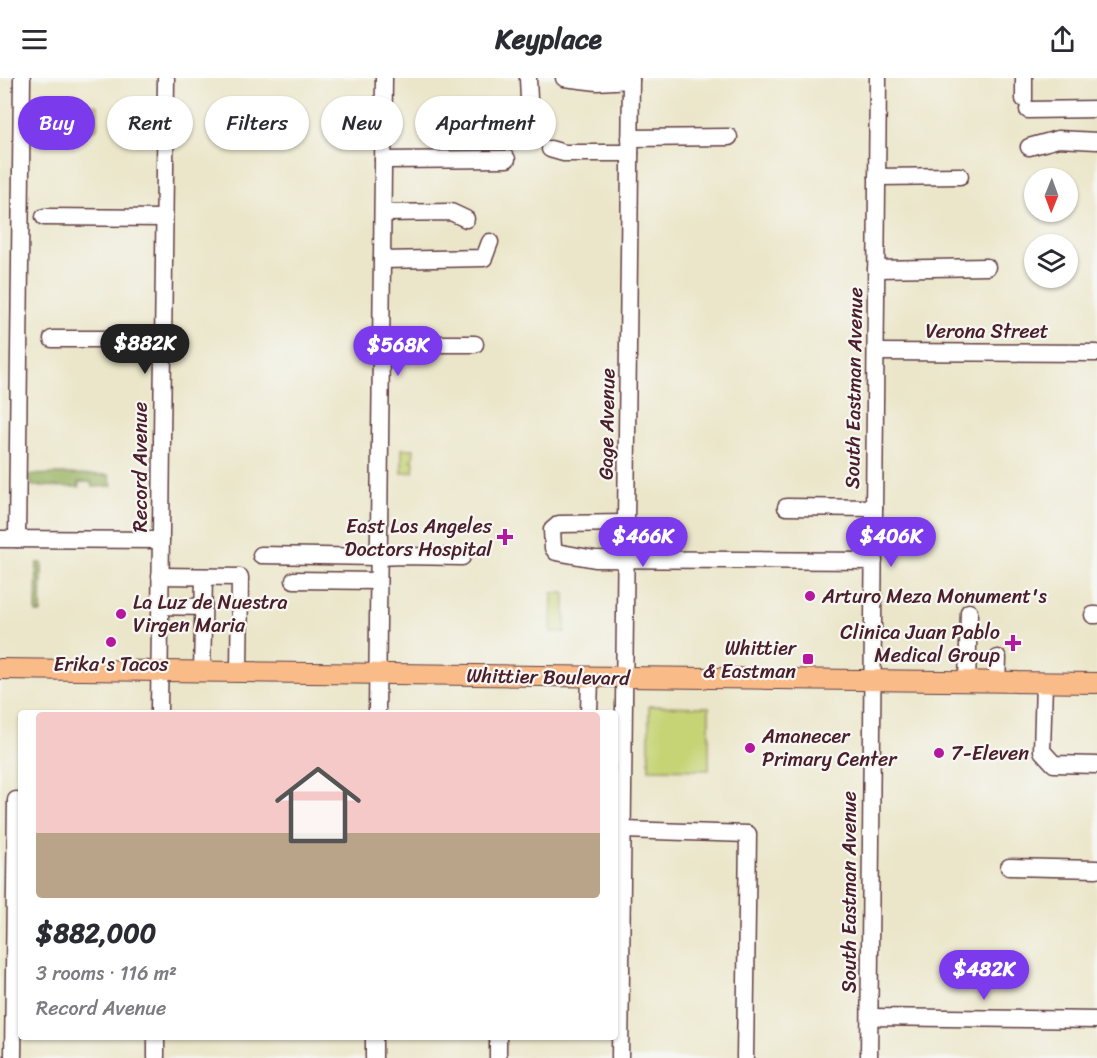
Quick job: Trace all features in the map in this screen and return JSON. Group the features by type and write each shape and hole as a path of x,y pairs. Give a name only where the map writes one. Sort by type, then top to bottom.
{"main road":[{"name":"Whittier Boulevard","path":"0,669 1097,683"}],"street":[{"path":"22,78 24,277 8,539 82,536 161,540"},
{"name":"Record Avenue","path":"159,710 166,78"},
{"path":"377,710 384,78"},
{"path":"528,78 529,96"},
{"path":"564,78 597,82 631,79"},
{"name":"South Eastman Avenue","path":"869,1058 878,78"},
{"path":"1024,78 1026,105 1097,109"},
{"name":"Gage Avenue","path":"620,1058 623,830 619,798 619,771 625,677 631,79"},
{"path":"554,150 564,153 729,137"},
{"path":"1029,147 1058,140 1097,141"},
{"path":"383,160 507,159"},
{"path":"877,177 960,176"},
{"path":"383,213 451,212 466,219"},
{"path":"44,217 164,218"},
{"path":"382,260 484,258 490,242"},
{"path":"876,269 987,267"},
{"path":"52,339 162,339"},
{"path":"381,344 475,344"},
{"name":"Verona Street","path":"876,352 1097,353"},
{"path":"786,507 874,508"},
{"path":"627,523 556,526 552,530 554,551 595,559 874,561"},
{"path":"261,555 379,558 462,556"},
{"path":"160,576 240,577 239,673"},
{"path":"202,672 204,577"},
{"path":"294,580 378,581"},
{"path":"160,606 203,607"},
{"path":"967,682 969,612"},
{"path":"997,682 998,658"},
{"path":"589,710 591,677"},
{"path":"1044,683 1042,751 1054,764 1097,765"},
{"path":"12,800 13,1058"},
{"path":"623,830 748,834 745,1058"},
{"path":"1009,867 1097,869"},
{"path":"870,1017 1097,1020"},
{"path":"156,1040 156,1058"},
{"path":"374,1040 374,1058"},
{"path":"498,1040 498,1058"}],"green space":[{"path":"95,105 98,107 97,128 95,129"},
{"path":"402,449 414,449 413,460 411,460 414,462 413,472 402,473"},
{"path":"26,475 109,475 112,486 92,487 91,482 79,482 79,487 33,486"},
{"path":"37,563 42,563 41,613 36,613"},
{"path":"552,593 565,593 565,632 551,632"},
{"path":"649,706 709,707 709,770 649,769"}],"place":[{"name":"East Los Angeles Doctors Hospital","path":"505,537"},
{"name":"Arturo Meza Monument's","path":"810,596"},
{"name":"La Luz de Nuestra Virgen Maria","path":"121,614"},
{"name":"Erika's Tacos","path":"111,642"},
{"name":"Clinica Juan Pablo Medical Group","path":"1013,643"},
{"name":"Whittier & Eastman","path":"808,659"},
{"name":"Amanecer Primary Center","path":"750,748"},
{"name":"7-Eleven","path":"939,753"}]}
